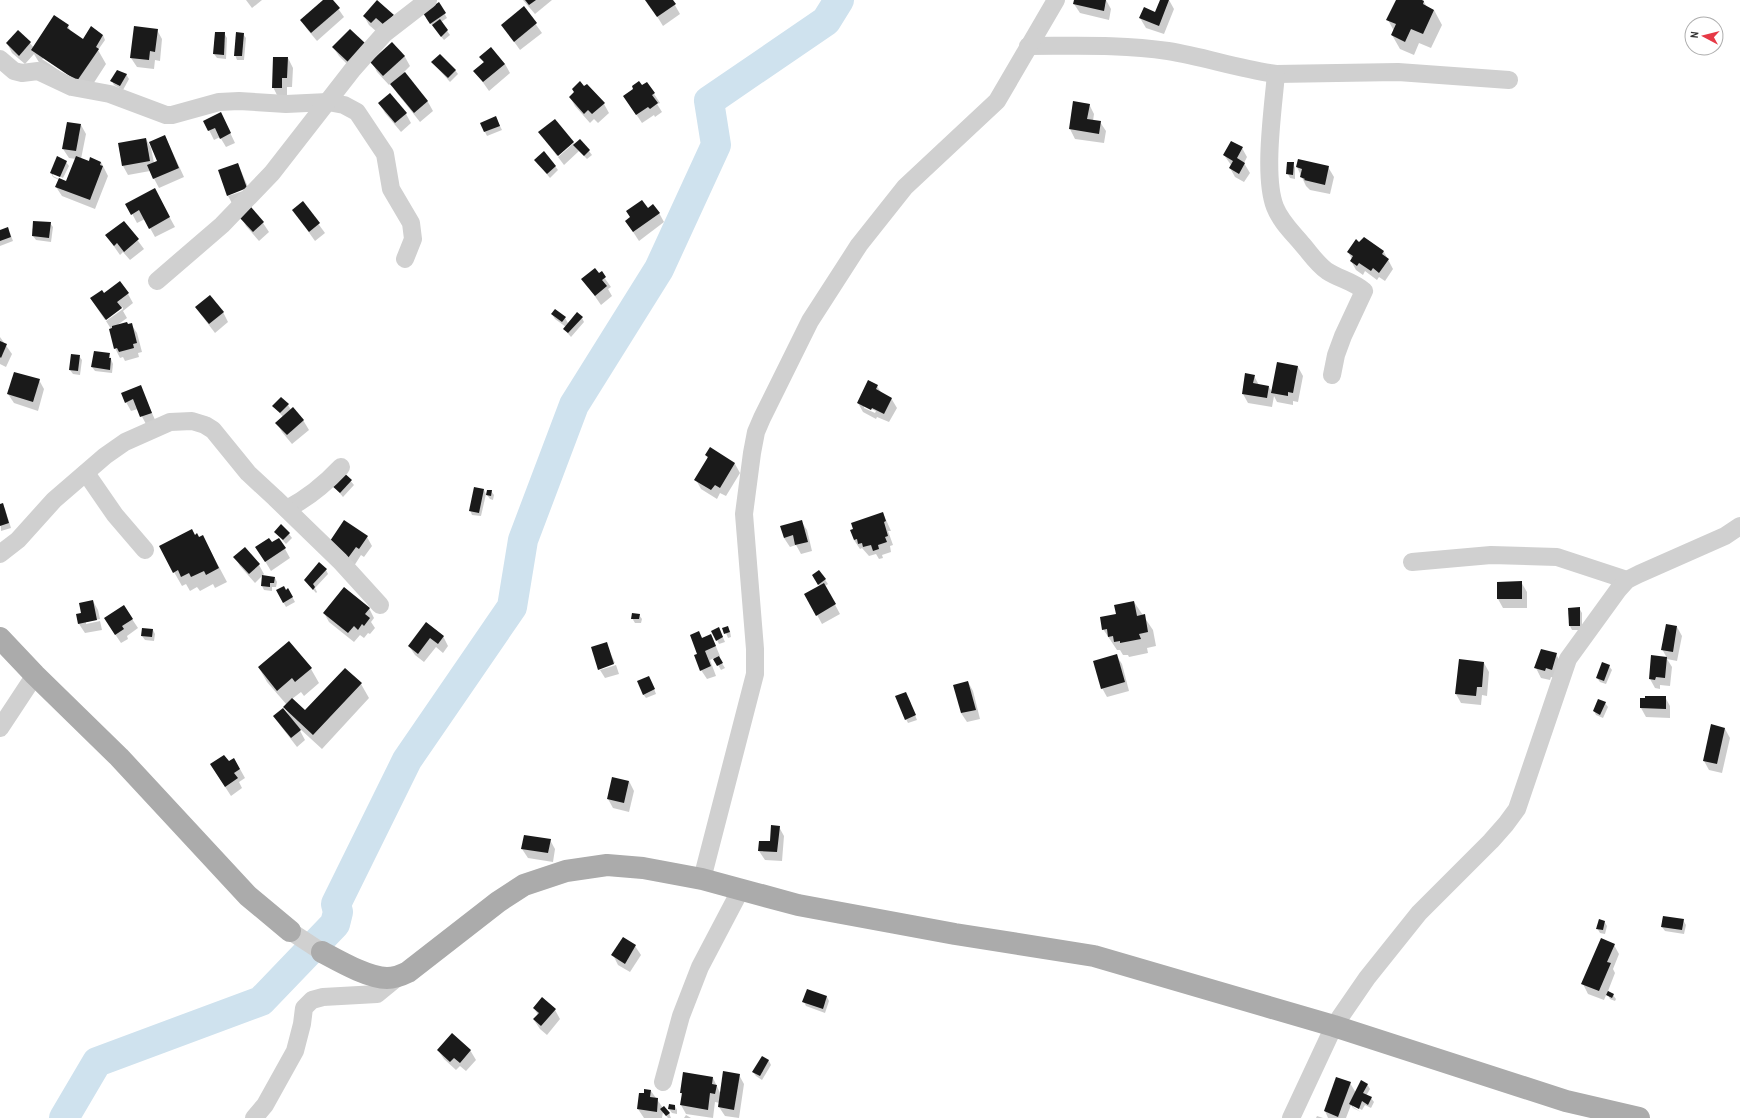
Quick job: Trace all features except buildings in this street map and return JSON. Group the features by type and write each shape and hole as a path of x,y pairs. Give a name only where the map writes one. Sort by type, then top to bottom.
{"main road":[{"path":"0,638 35,675 119,757 248,896 290,931"},
{"path":"322,952 347,966 367,973 386,978 399,976 408,972 498,902 524,885 566,871 607,865 643,868 702,879 798,905 954,934 1094,956 1334,1026 1566,1100 1639,1118"}],"street":[{"path":"157,281 222,225 272,174 353,69 384,34 428,0"},
{"path":"702,879 755,674 755,649 744,514 756,432 810,321 859,245 905,187 997,101 1056,0"},
{"path":"1028,46 1108,47 1167,51 1260,72 1276,74 1398,72 1509,80"},
{"path":"0,59 14,71 22,73 38,71 72,88 110,94 166,115 172,115 219,102 286,104 328,102 344,105 357,112 385,154 392,190 411,223 413,239 405,259"},
{"path":"1276,74 1270,162 1272,197 1275,207 1281,219 1318,263 1327,271 1356,285 1364,291 1343,336 1336,355 1332,375"},
{"path":"0,554 18,540 54,500 125,442 170,422 192,421 214,430 248,473 340,561 380,605"},
{"path":"287,509 314,492 341,467"},
{"path":"86,473 115,515 146,550"},
{"path":"1291,1118 1334,1026 1367,978 1419,913 1491,842 1517,809 1568,659 1618,590 1627,580 1725,536 1740,526"},
{"path":"1412,562 1491,554 1557,557 1627,580"},
{"path":"0,728 35,675"},
{"path":"663,1082 681,1016 700,967 741,889"},
{"path":"290,931 322,952"},
{"path":"254,1118 265,1105 295,1051 302,1024 304,1008 312,1000 323,997 377,994 399,976"}],"waterway":[{"path":"64,1118 97,1062 261,1001 335,924 338,912 336,904 407,760 512,607 523,540 574,405 659,269 716,145 709,101 826,21 839,0"}]}
